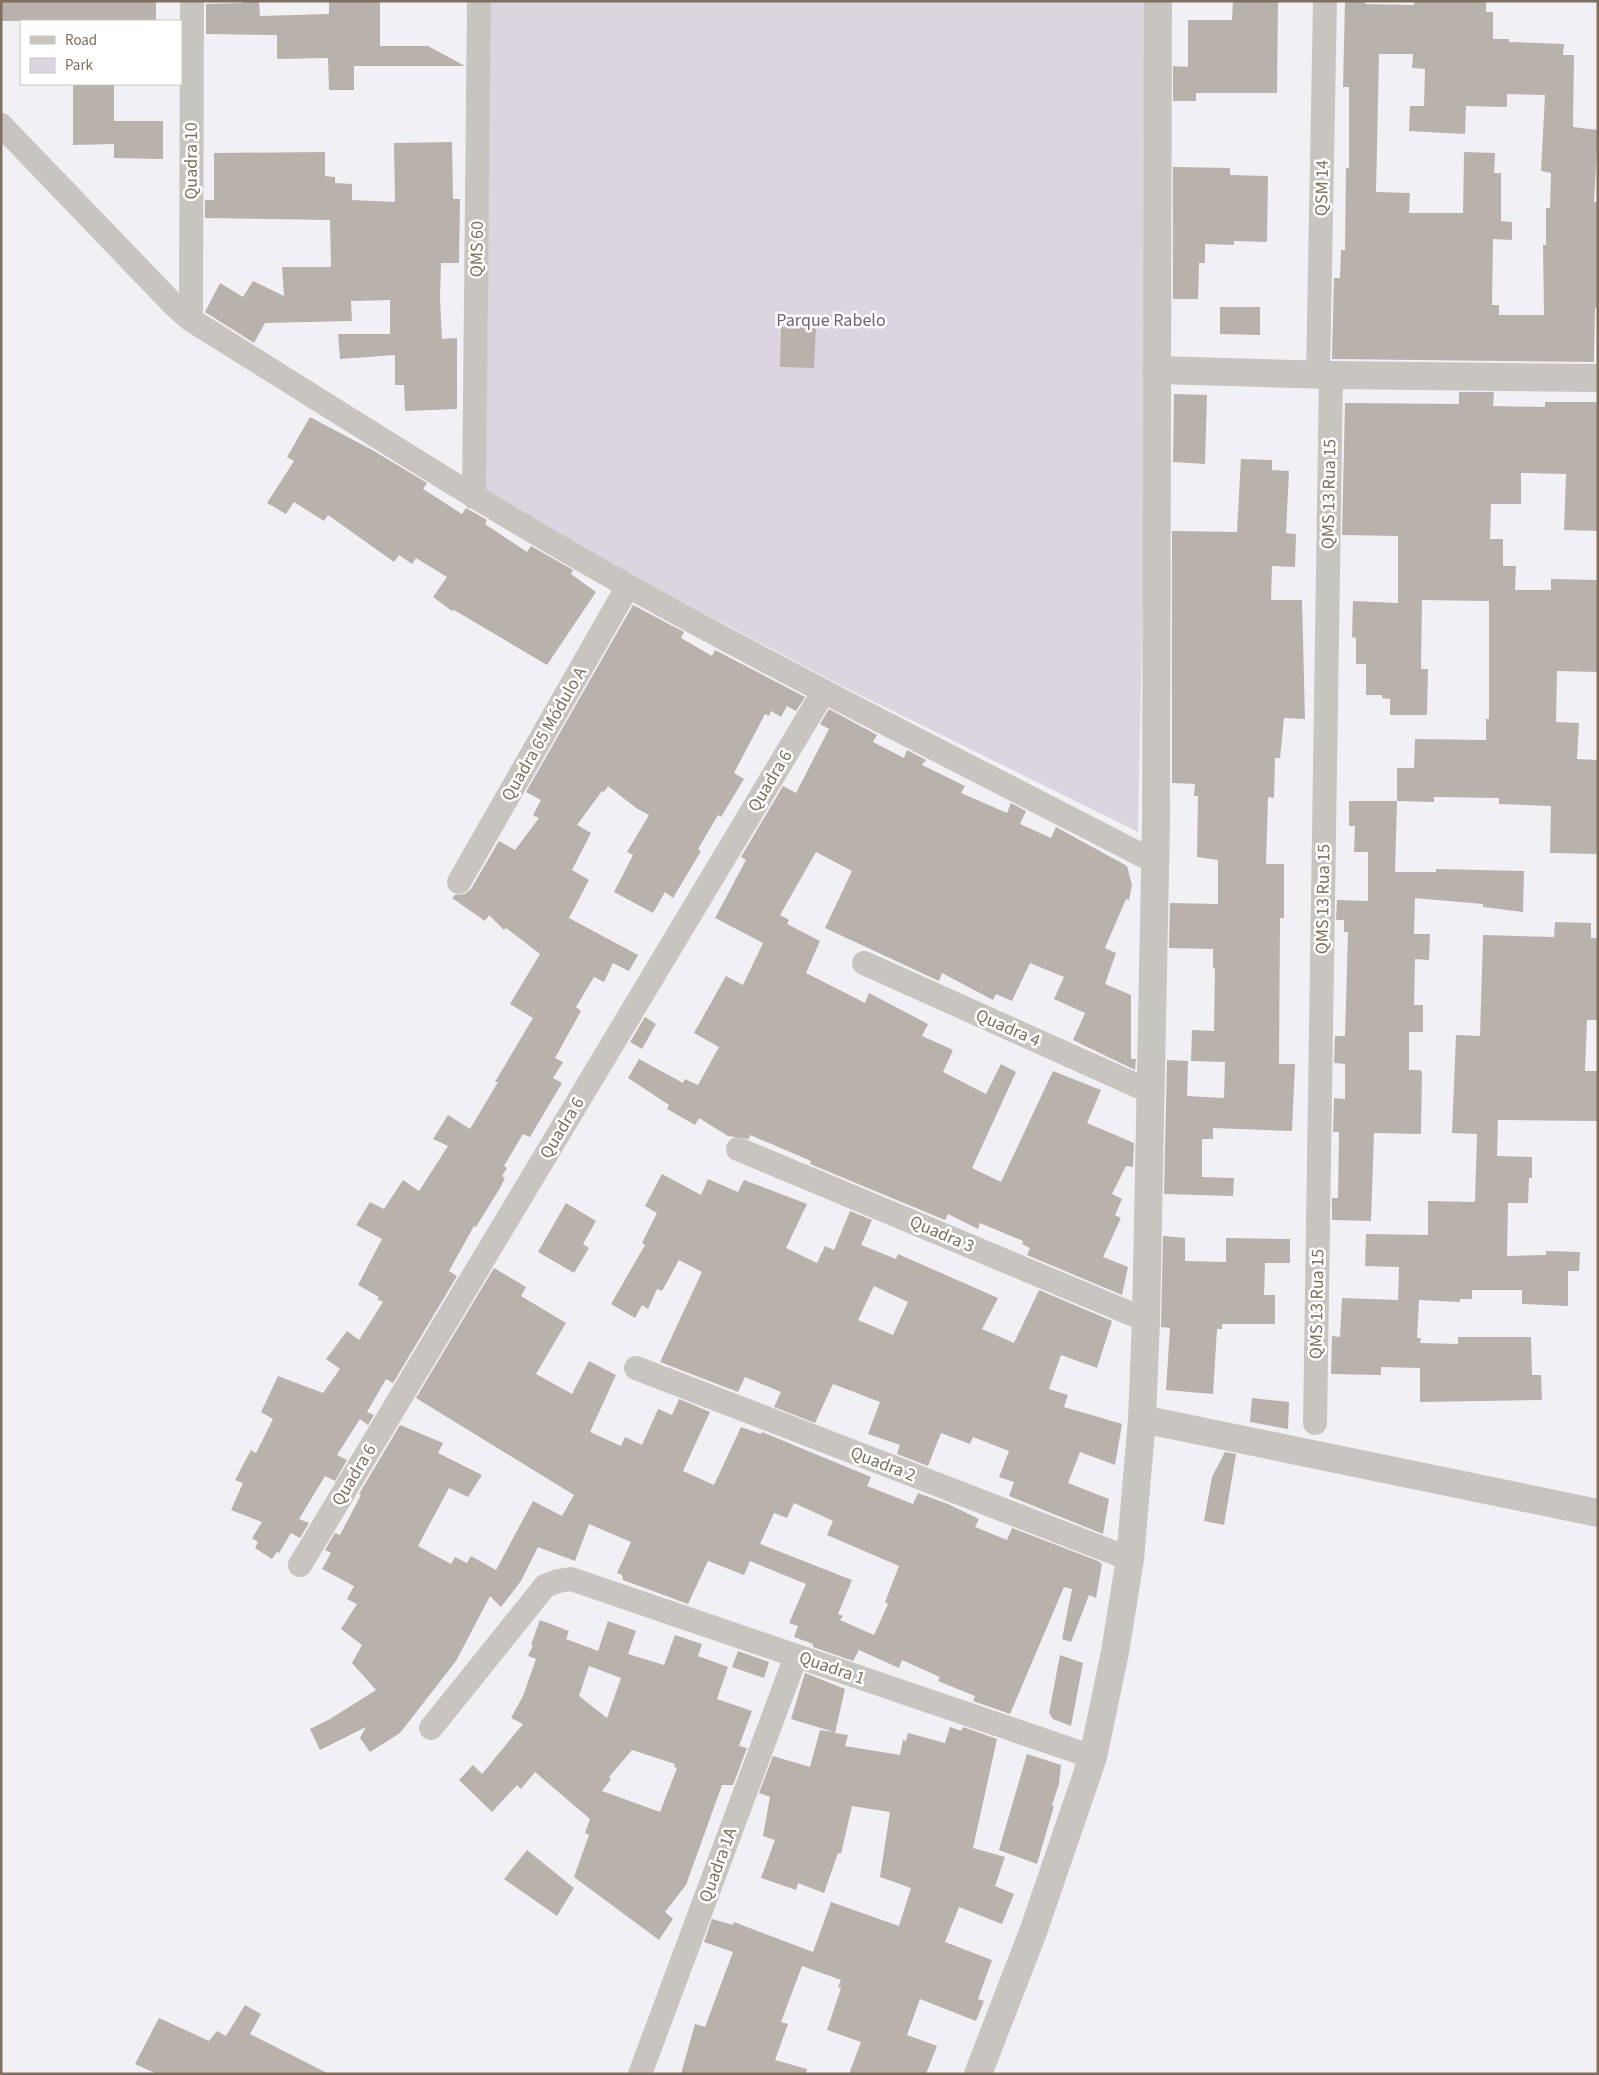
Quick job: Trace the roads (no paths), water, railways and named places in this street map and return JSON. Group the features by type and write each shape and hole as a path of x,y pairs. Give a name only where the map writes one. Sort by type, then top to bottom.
{"street":[{"name":"Quadra 10","path":"191,320 192,1"},
{"name":"QMS 60","path":"474,497 479,1"},
{"path":"978,2074 1033,1932 1093,1757 1115,1652 1130,1559 1142,1419 1151,1092 1155,862 1158,1"},
{"name":"QSM 14","path":"1324,375 1325,1"},
{"path":"1,125 174,305 191,320 474,497 628,586 824,691 1155,862"},
{"path":"1156,370 1324,375 1598,378"},
{"name":"QMS 13 Rua 15","path":"1315,1423 1324,375"},
{"name":"Quadra 65 Módulo A","path":"460,882 628,586"},
{"name":"Quadra 6","path":"300,1565 824,691"},
{"name":"Quadra 4","path":"864,963 1151,1092"},
{"name":"Quadra 3","path":"738,1149 1146,1320"},
{"name":"Quadra 2","path":"636,1368 1130,1559"},
{"path":"1142,1419 1598,1513"},
{"name":"Quadra 1","path":"431,1728 545,1586 571,1579 1093,1757"},
{"name":"Quadra 1A","path":"640,2074 796,1656"}],"park label":[{"name":"Parque Rabelo","path":"831,320"}]}
